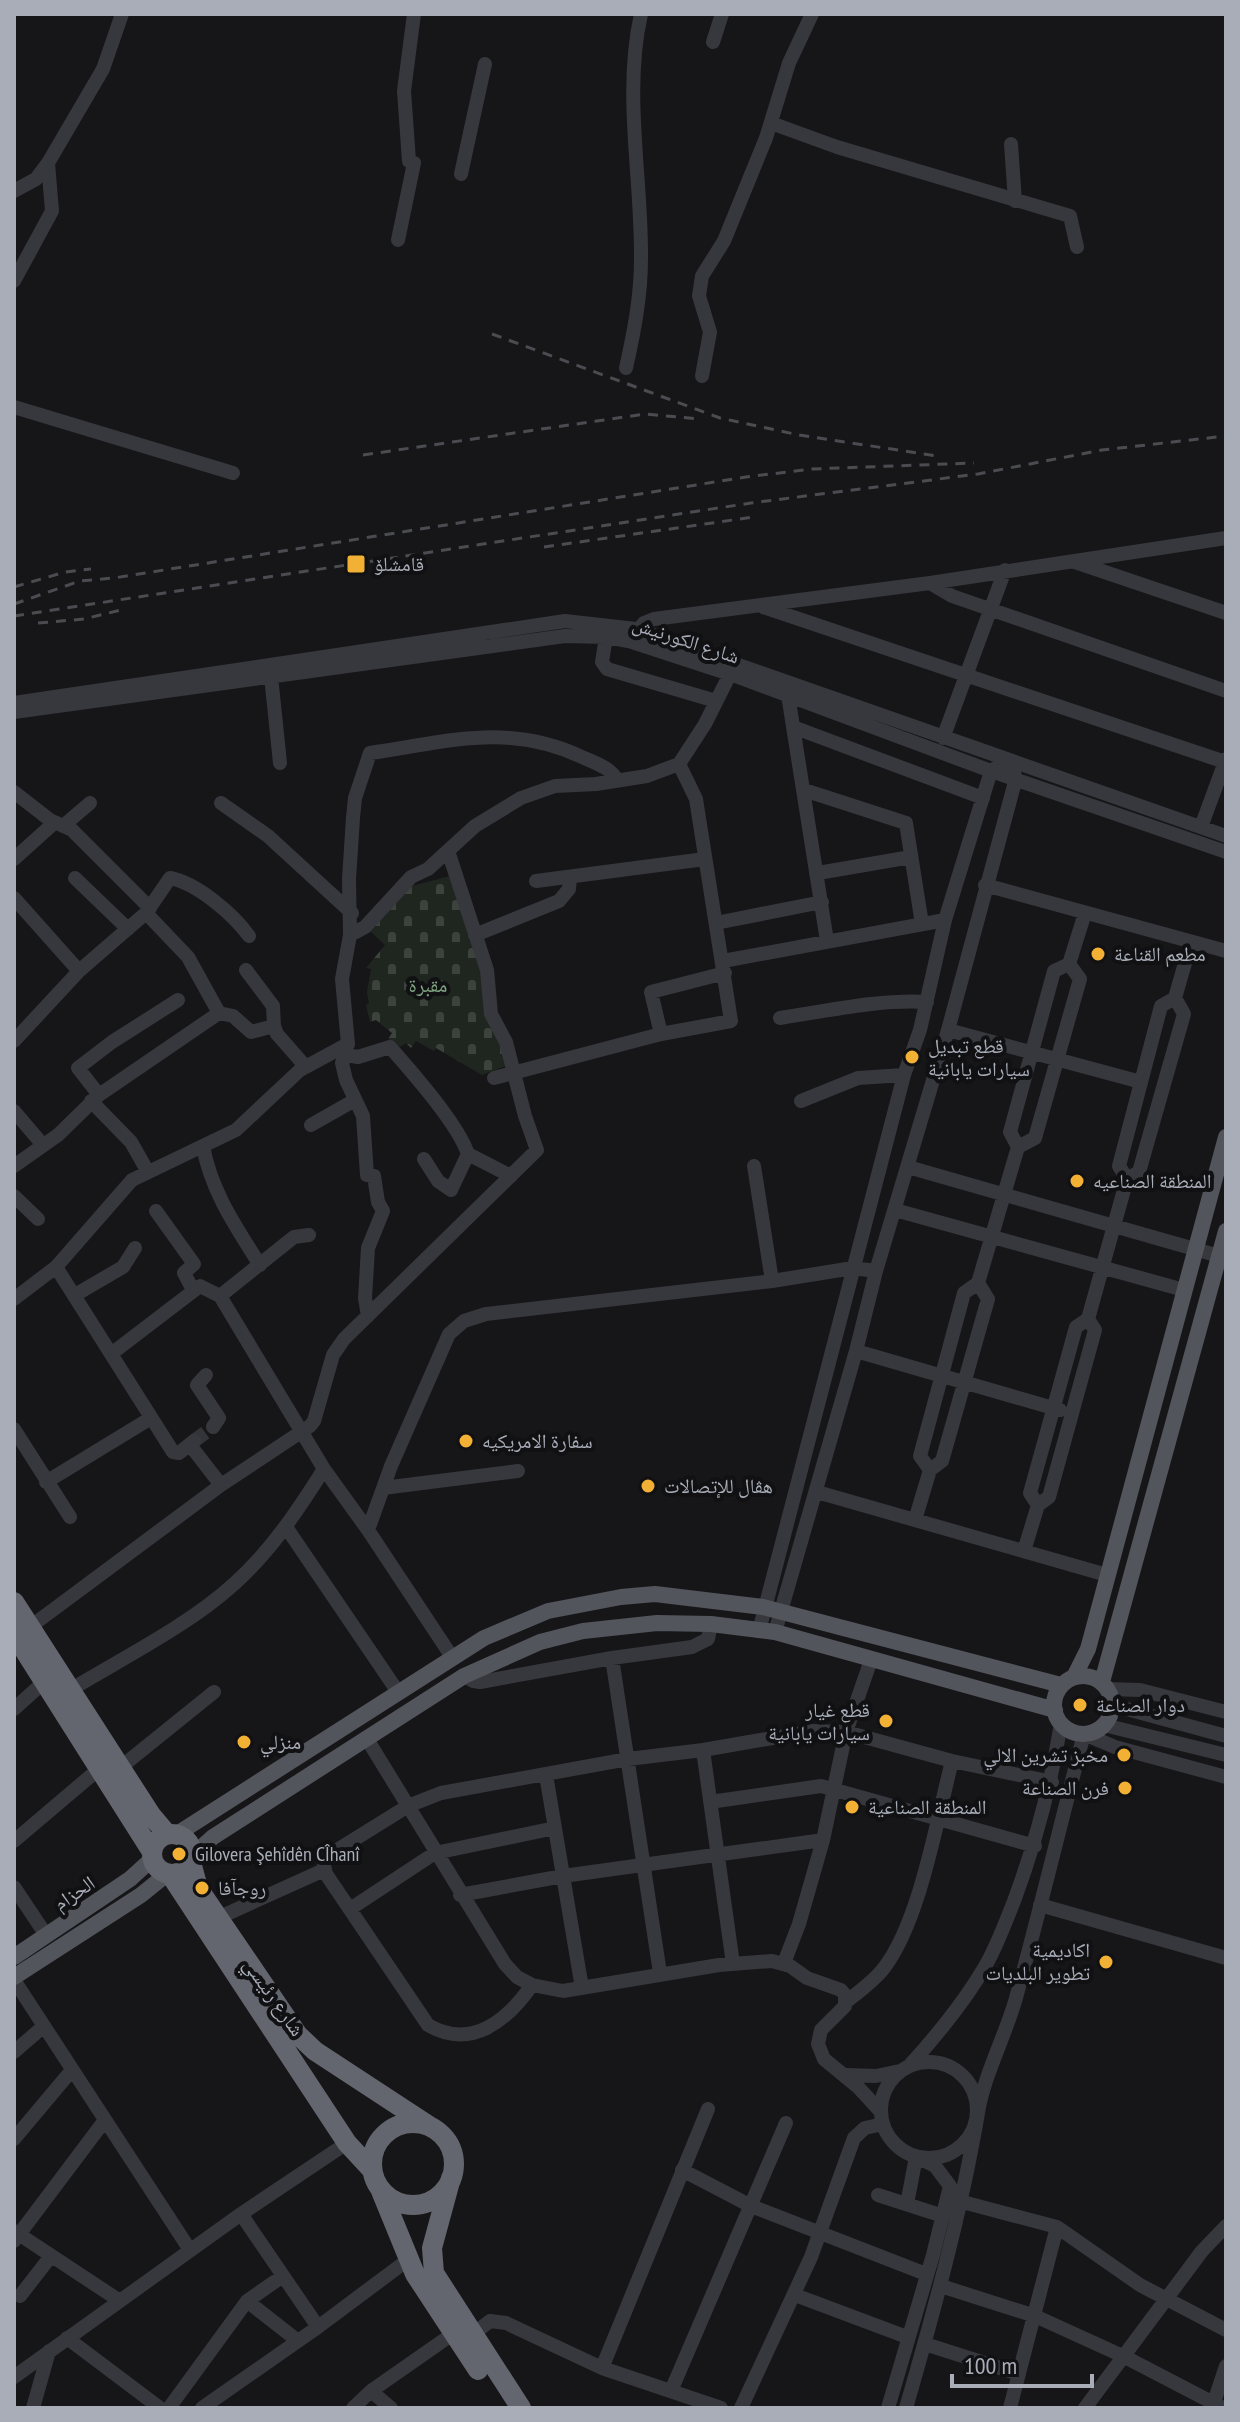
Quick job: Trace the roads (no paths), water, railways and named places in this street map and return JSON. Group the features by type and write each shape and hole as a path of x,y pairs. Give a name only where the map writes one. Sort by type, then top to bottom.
{"highway":[{"name":"شارع رئيسي","path":"14,1602 22,1631 44,1682 110,1768 151,1815 172,1834 189,1841 198,1888 283,2014 307,2044 445,2138 454,2166 435,2236 432,2267 463,2334 505,2408"},
{"name":"شارع رئيسي","path":"22,1631 70,1690 160,1865 357,2156 398,2202 416,2205 437,2197 451,2178"},
{"path":"172,1834 157,1840 160,1865 183,1872 192,1858"},
{"path":"376,2179 373,2152 382,2136 402,2124 420,2123 431,2127"},
{"path":"347,2143 364,2136 382,2136"},
{"name":"شارع رئيسي","path":"376,2179 425,2291 521,2408"}],"main road":[{"path":"1058,1717 1056,1693 1088,1649 1226,1137"},
{"path":"192,1858 213,1837 464,1676 540,1642 583,1631 657,1623 711,1624 767,1631 1058,1717 1071,1731 1084,1734 1095,1731 1104,1725 1107,1692 1226,1231"},
{"path":"172,1834 498,1631 533,1616 578,1604 634,1595 655,1594 763,1607 1067,1681 1088,1676 1107,1692"},
{"path":"452,1657 464,1676"},
{"path":"14,1978 141,1895 160,1865"},
{"name":"الحزام","path":"14,1957 130,1879 160,1865"}],"street":[{"path":"14,191 36,179 48,163 103,69 122,14"},
{"path":"626,368 636,319 641,261 634,98 641,14"},
{"path":"713,42 722,14"},
{"path":"702,376 710,332 699,296 702,276 724,241 771,123 789,63 812,14"},
{"path":"398,240 414,163 409,161 404,105 411,15"},
{"path":"461,174 485,64"},
{"path":"771,123 837,147 1070,216 1077,247"},
{"path":"1011,144 1015,201"},
{"path":"14,281 52,211 48,163"},
{"path":"14,407 233,473"},
{"path":"634,636 654,619 930,583 1226,538"},
{"path":"1071,561 1226,613"},
{"path":"943,738 1005,570"},
{"path":"930,583 952,596 990,610 1226,691"},
{"path":"759,606 1226,760 1201,827"},
{"name":"شارع الكورنيش","path":"14,703 565,621 634,636 1226,836"},
{"name":"شارع الكورنيش","path":"14,712 565,636 634,636 991,771 1226,852"},
{"path":"606,637 602,662 607,669 716,701"},
{"path":"350,935 365,927 411,877 428,869 475,826 521,798 555,786 596,784 654,775 679,764 730,674"},
{"path":"271,676 280,763"},
{"path":"788,695 827,941"},
{"path":"793,727 983,798"},
{"path":"368,1316 365,1298 368,1248 383,1211 378,1202 374,1176 367,1175 363,1116 342,1063 348,1044 342,979 352,913 349,879 355,798 370,753 485,736 513,737 545,742 581,756 609,769 617,780"},
{"path":"1008,760 1016,778 948,1030 876,1271 781,1613 767,1631 763,1607 904,1075 920,1030 945,920 991,771 1008,760"},
{"path":"494,1078 661,1034 731,1021 696,799 679,764"},
{"path":"804,790 906,823 922,924"},
{"path":"14,792 59,825 72,830 148,910 188,957 219,1013"},
{"path":"14,859 90,803"},
{"path":"221,803 268,836 352,913"},
{"path":"22,1631 314,1421 337,1347 537,1150 506,1042 491,1014 487,970 448,851"},
{"path":"818,873 911,857"},
{"path":"536,881 705,859"},
{"path":"475,935 559,901 569,889 570,877"},
{"path":"75,878 128,929"},
{"path":"14,1041 79,971 148,910 170,878 180,880 234,917 249,936"},
{"path":"985,885 1226,951"},
{"path":"14,898 79,971"},
{"path":"716,923 822,902"},
{"path":"930,1470 920,1456 964,1293 978,1283 1018,1147 1010,1132 1054,971 1069,964 1085,913"},
{"path":"661,1034 651,992 724,967 827,941 945,920"},
{"path":"1127,1179 1119,1166 1161,1006 1175,998 1191,942"},
{"path":"1018,1147 1035,1138 1080,979 1069,964"},
{"path":"246,970 273,1006 277,1034 306,1067"},
{"path":"1038,1505 1030,1493 1076,1327 1088,1319 1127,1179 1139,1172 1184,1014 1175,998"},
{"path":"148,1172 131,1142 95,1098 78,1068 178,1000"},
{"path":"780,1018 842,1008 927,1002"},
{"path":"14,1166 58,1135 95,1098 219,1013 233,1016 251,1032 274,1026"},
{"path":"948,1030 1141,1082"},
{"path":"14,1299 56,1267 132,1180 236,1130 306,1067 344,1051 358,1057 390,1047 428,1092 465,1143 468,1154 451,1190 438,1181 424,1159"},
{"path":"801,1101 858,1078 904,1075"},
{"path":"311,1125 355,1100"},
{"path":"14,1111 43,1145"},
{"path":"203,1146 217,1194 260,1265"},
{"path":"468,1154 511,1176"},
{"path":"754,1166 772,1281"},
{"path":"908,1167 1219,1256"},
{"path":"14,1196 38,1219"},
{"path":"895,1210 1184,1290"},
{"path":"156,1211 194,1264 184,1273 193,1290"},
{"path":"220,1296 294,1237 309,1235"},
{"path":"75,1295 123,1267 135,1248"},
{"path":"56,1267 174,1453 179,1453 192,1443 221,1485"},
{"path":"368,1530 449,1334 464,1321 513,1310 772,1281 853,1268 876,1271"},
{"path":"915,1520 930,1470 942,1461 988,1299 978,1283"},
{"path":"111,1354 200,1286 220,1296 324,1469 452,1657"},
{"path":"1024,1551 1038,1505 1049,1497 1073,1414 1095,1330 1088,1319"},
{"path":"856,1351 1073,1414"},
{"path":"206,1375 197,1385 219,1418 213,1427"},
{"path":"46,1482 151,1418"},
{"path":"14,1429 70,1517"},
{"path":"70,1690 196,1613 231,1586 286,1527 324,1469"},
{"path":"383,1488 518,1471"},
{"path":"817,1492 1107,1575"},
{"path":"286,1527 398,1692"},
{"path":"464,1676 480,1682 692,1647 708,1639 711,1624"},
{"path":"612,1658 660,1973"},
{"path":"784,1963 799,1924 823,1840 846,1732 871,1660"},
{"path":"14,1709 44,1682"},
{"path":"1107,1692 1140,1690 1226,1712"},
{"path":"14,1841 214,1692"},
{"path":"1107,1692 1226,1736"},
{"path":"882,2118 885,2089 950,2019 989,1960 1035,1846 1052,1782 1058,1717"},
{"path":"1104,1725 1226,1755"},
{"path":"532,1985 511,2010 481,2031 462,2036 440,2032 428,2025 324,1870 329,1853 408,1806 441,1793 628,1759 813,1731 846,1732 952,1761 1052,1782"},
{"path":"916,2157 930,2159 945,2156 968,2139 975,2126 1015,2001 1084,1734 1115,1747 1226,1777"},
{"path":"367,1739 460,1895 505,1964 517,1977 555,1991 660,1973 772,1961 784,1963 807,1978 841,1990 847,2001"},
{"path":"703,1750 733,1964"},
{"path":"888,2408 950,2186 935,2166 895,2144 882,2118 846,2075 824,2059 818,2039 824,2026 847,2001 878,1976 895,1951 914,1905 952,1761"},
{"path":"546,1775 582,1988"},
{"path":"710,1802 821,1786 1035,1846"},
{"path":"350,1909 435,1853 555,1828"},
{"path":"460,1895 563,1876 823,1840"},
{"path":"220,1917 324,1870"},
{"path":"14,1887 46,1935"},
{"path":"1040,1905 1226,1958"},
{"path":"14,1978 190,2250"},
{"path":"14,2052 44,2026"},
{"path":"846,2075 876,2076 923,2062 937,2062 962,2074 976,2098 976,2133 941,2286 906,2408"},
{"path":"14,2139 72,2070"},
{"path":"602,2368 708,2109"},
{"path":"741,2408 795,2295 854,2138 882,2118"},
{"path":"105,2120 16,2235 120,2301"},
{"path":"671,2391 786,2123"},
{"path":"14,2377 241,2214 347,2143"},
{"path":"907,2204 916,2157"},
{"path":"682,2170 751,2206 926,2274"},
{"path":"878,2195 943,2216"},
{"path":"959,2201 1057,2227 1134,2282 1226,2330"},
{"path":"241,2214 318,2327"},
{"path":"1085,2408 1202,2251 1226,2226"},
{"path":"1010,2408 1057,2227"},
{"path":"20,2296 51,2256"},
{"path":"202,2408 409,2259"},
{"path":"169,2408 247,2301 283,2276"},
{"path":"941,2286 1035,2316 1125,2357 1216,2406 1226,2366"},
{"path":"795,2295 907,2337"},
{"path":"247,2301 298,2341"},
{"path":"353,2408 371,2391 463,2334 490,2321 506,2323 602,2368 721,2408"},
{"path":"67,2338 160,2408"},
{"path":"925,2344 1019,2374"},
{"path":"33,2408 49,2351"},
{"path":"371,2391 391,2408"}],"tunnel":[{"path":"194,1441 213,1427"}],"railway":[{"path":"492,334 720,418 799,435 937,456"},
{"path":"363,455 645,414 700,419"},
{"path":"14,616 751,503 978,474 1102,450 1226,436"},
{"path":"14,604 80,581 746,477 812,469 974,463"},
{"path":"544,547 754,517"},
{"path":"14,587 65,572 91,569"},
{"path":"38,623 84,619 121,610"}],"place":[{"name":"قامشلۆ","path":"356,564"},
{"name":"مطعم القناعة","path":"1098,954"},
{"name":"قطع تبديل سيارات يابانية","path":"912,1057"},
{"name":"المنطقة الصناعيه","path":"1077,1181"},
{"name":"سفارة الامريكيه","path":"466,1441"},
{"name":"هڤال للإتصالات","path":"648,1486"},
{"name":"دوار الصناعة","path":"1080,1705"},
{"name":"قطع غيار سيارات يابانية","path":"886,1721"},
{"name":"منزلي","path":"244,1742"},
{"name":"مخبز تشرين الالي","path":"1124,1755"},
{"name":"فرن الصناعة","path":"1125,1788"},
{"name":"المنطقة الصناعية","path":"852,1807"},
{"name":"Gilovera Şehîdên CÎhanî","path":"179,1854"},
{"name":"روجآفا","path":"202,1888"},
{"name":"اكاديمية تطوير البلديات","path":"1106,1962"}],"park label":[{"name":"مقبرة","path":"428,985"}]}
